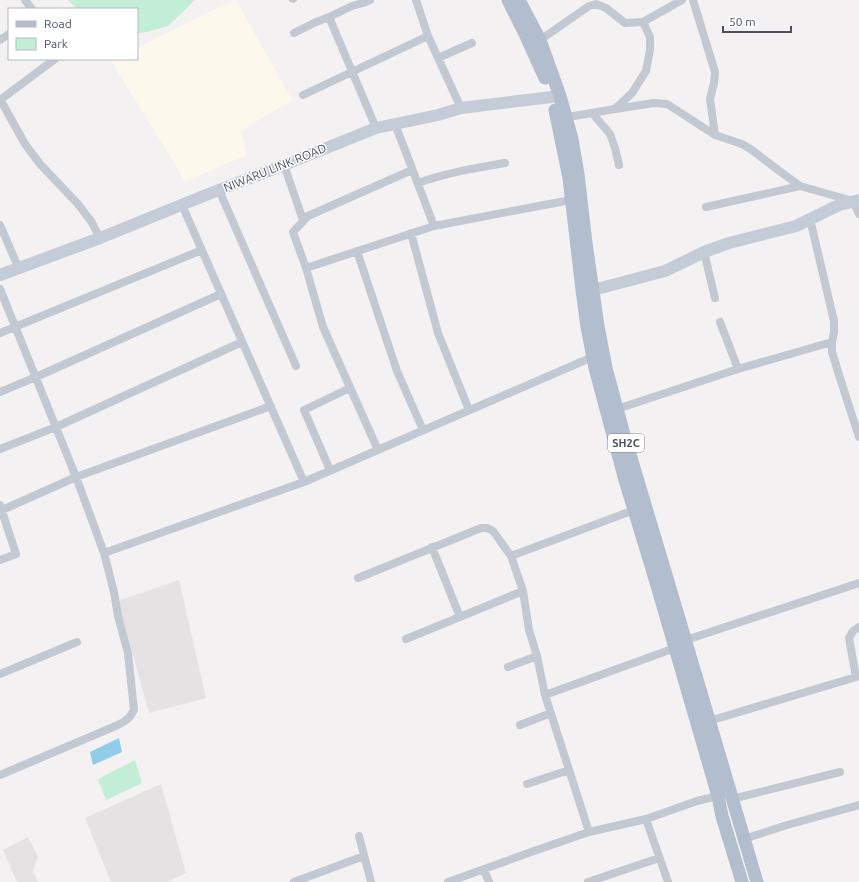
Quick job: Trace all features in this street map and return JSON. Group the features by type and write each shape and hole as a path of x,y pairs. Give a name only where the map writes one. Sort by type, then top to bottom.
{"main road":[{"name":"SH2C","path":"508,0 556,97"},
{"name":"SH2C","path":"519,0 540,40 562,119 572,139 576,199 587,290 598,326 598,354 595,368 634,510 662,580"},
{"name":"SH2C","path":"598,354 617,409 680,644 727,796 744,839 757,882"},
{"name":"SH2C","path":"680,644 709,721 727,796 722,816 742,882"}],"street":[{"path":"25,0 31,8"},
{"path":"294,33 352,6 363,4 370,0"},
{"path":"416,0 428,36 461,108"},
{"path":"540,40 596,2 606,8 625,24 643,22 682,0"},
{"path":"693,0 714,72 714,83 710,99 715,135"},
{"path":"329,17 376,128"},
{"path":"615,110 632,93 646,71 650,50 650,37 643,22"},
{"path":"303,95 428,36"},
{"path":"438,58 472,43"},
{"path":"54,60 0,100 25,144 40,164 77,202 100,238"},
{"name":"NIWARU LINK ROAD","path":"0,275 100,238 376,128 438,115 461,108 556,97"},
{"path":"562,119 654,103 667,104 715,135 742,144 752,150 800,186 856,201"},
{"path":"594,114 610,134 619,165"},
{"path":"395,124 434,226"},
{"path":"418,183 436,176 453,172 505,163"},
{"path":"284,165 304,220"},
{"path":"378,450 323,326 306,268 293,232 308,216 412,170"},
{"path":"706,207 800,186"},
{"path":"219,190 296,366"},
{"path":"306,268 434,226 576,199"},
{"path":"856,201 859,214"},
{"path":"587,290 665,271 704,252 729,243 796,226 839,205 856,201"},
{"path":"182,205 304,482"},
{"path":"810,219 834,321 832,352 859,437"},
{"path":"0,225 19,269"},
{"path":"411,233 438,333 469,410"},
{"path":"0,332 202,250"},
{"path":"357,251 397,370 423,430"},
{"path":"704,252 715,298"},
{"path":"0,289 76,477 104,553 128,653 134,710 126,721 118,725 0,775"},
{"path":"0,392 221,294"},
{"path":"720,322 738,369"},
{"path":"0,449 56,427 242,342"},
{"path":"617,409 738,369 832,342"},
{"path":"104,553 304,482 598,354"},
{"path":"330,470 304,410 350,388"},
{"path":"0,560 16,554 1,509 76,477 271,406"},
{"path":"511,556 634,510"},
{"path":"358,578 480,528 488,528 493,531 511,556 523,591 529,630 537,656 545,695 589,832"},
{"path":"432,547 460,617"},
{"path":"545,695 680,644 859,583"},
{"path":"406,639 523,591"},
{"path":"709,721 858,676 849,638 853,631 859,627"},
{"path":"0,674 77,642"},
{"path":"508,667 537,656"},
{"path":"520,725 551,713"},
{"path":"527,784 569,770"},
{"path":"448,882 589,832 646,819 697,801 840,772"},
{"path":"744,839 787,825 859,805"},
{"path":"646,819 668,882"},
{"path":"359,836 371,882"},
{"path":"294,882 364,856"},
{"path":"588,882 660,858"},
{"path":"484,870 489,882"}],"lane":[{"path":"291,0 295,0"}],"shaded area":[{"path":"236,0 292,100 241,131 247,155 184,182 175,164 111,61 138,60 138,48"},
{"path":"179,580 206,698 149,713 118,601"},
{"path":"161,784 186,873 167,882 111,882 85,818"},
{"path":"28,837 38,857 33,871 38,882 17,882 3,850"}],"green space":[{"path":"68,0 195,0 168,26 138,33 138,8 76,8"},
{"path":"135,760 142,783 106,800 98,779"}],"water":[{"path":"119,738 122,752 93,765 90,752"}]}
